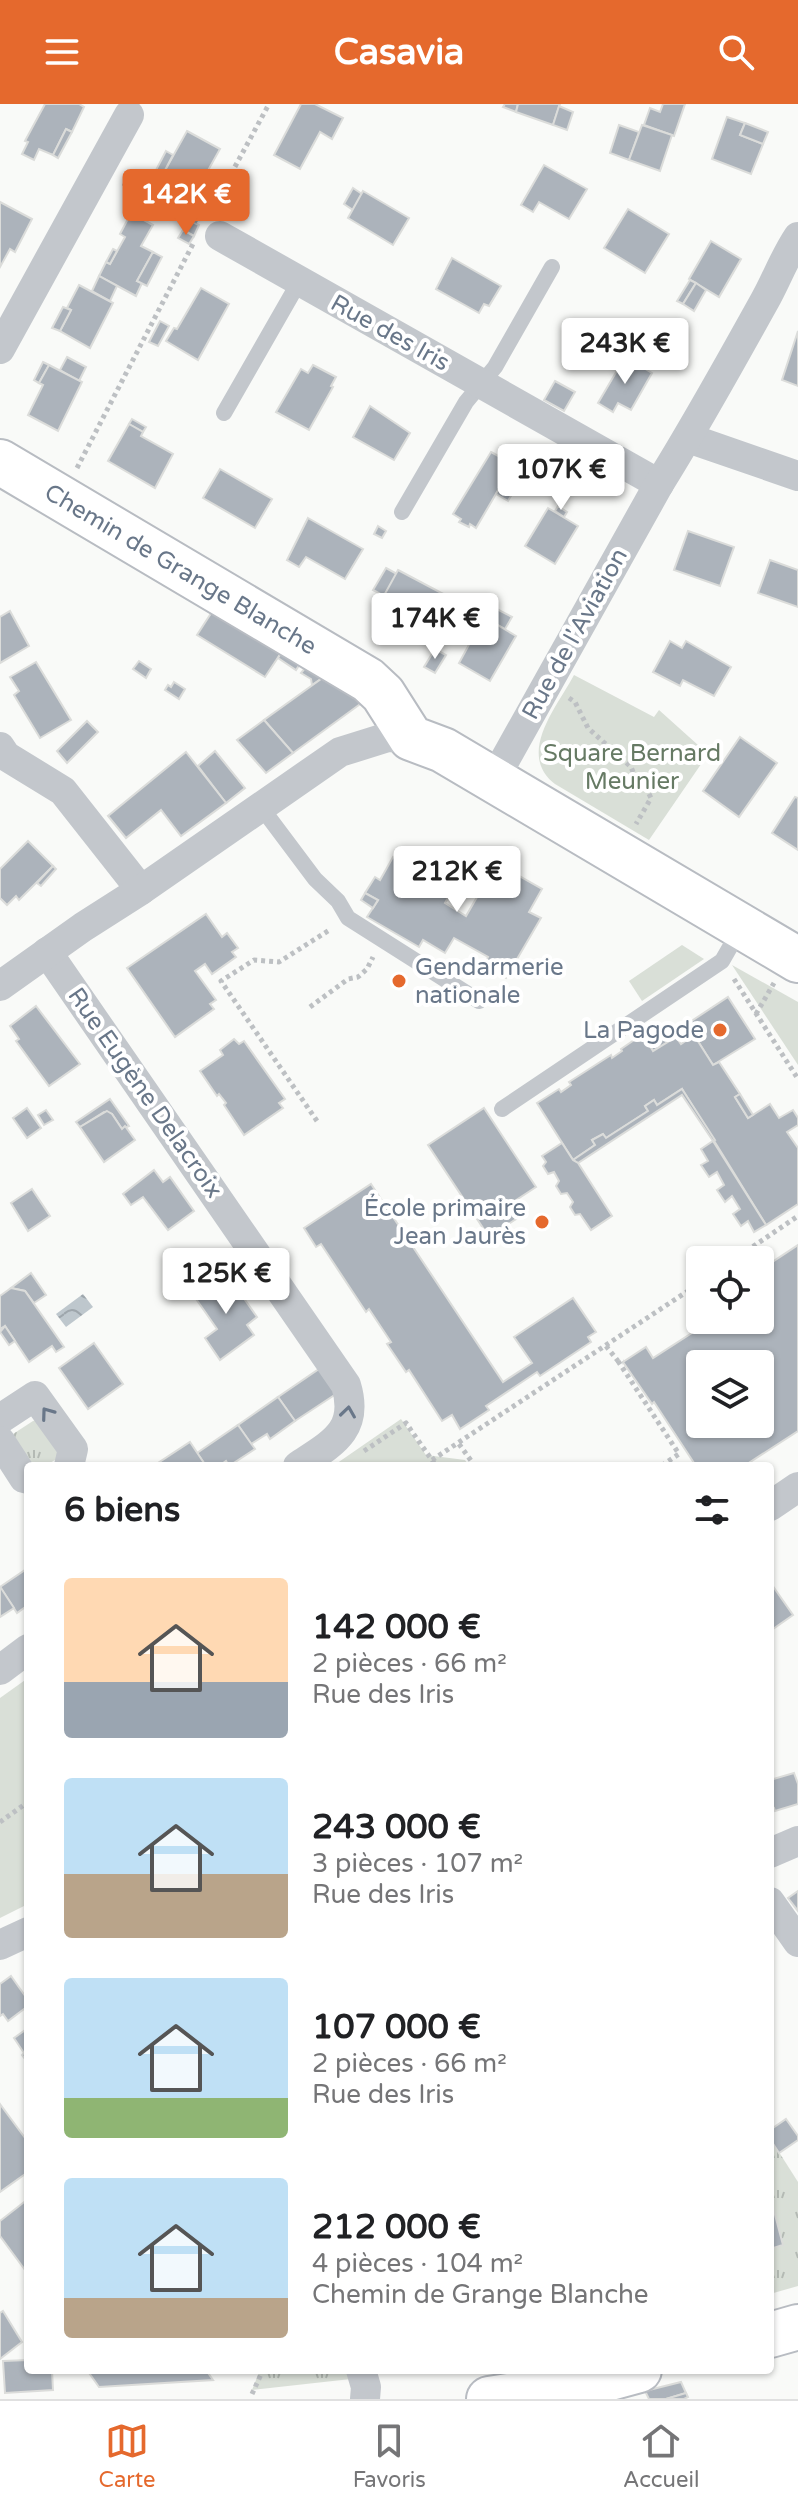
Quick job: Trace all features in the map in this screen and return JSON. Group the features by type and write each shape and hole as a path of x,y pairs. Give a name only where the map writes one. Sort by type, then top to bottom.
{"street":[{"path":"0,349 129,115"},
{"name":"Rue des Iris","path":"208,228 659,484"},
{"name":"Rue de l'Aviation","path":"493,781 774,285 798,237"},
{"path":"688,438 798,476"},
{"name":"Chemin de Grange Blanche","path":"0,462 368,680 383,694 411,738"},
{"path":"0,986 340,752 388,737 411,738 443,750 612,852 732,944 798,960"},
{"path":"0,747 6,756 63,791 141,890"},
{"name":"Rue Eugène Delacroix","path":"47,952 346,1385 350,1401 348,1421 342,1434 304,1462"},
{"path":"0,1419 35,1396 73,1449 70,1462"},
{"path":"0,1441 24,1478"},
{"path":"774,1503 798,1487"},
{"path":"0,1670 24,1652"},
{"path":"774,1851 798,1841"},
{"path":"774,1908 798,1942"},
{"path":"0,1945 24,1934"},
{"path":"362,2374 365,2399"},
{"path":"489,2399 588,2384 624,2374"}],"lane":[{"name":"Rue des Iris","path":"402,512 466,402 495,367 552,267"},
{"path":"224,413 299,282"},
{"path":"261,807 315,879 338,901 348,918 479,1001"},
{"path":"502,1109 732,944"}],"path":[{"path":"61,500 208,228 269,104"},
{"path":"98,170 208,228"},
{"path":"564,694 575,702 588,728 631,767 637,782 646,788 651,798 632,829 612,852"},
{"path":"317,1121 221,981 254,960 279,962 348,918"},
{"path":"310,1007 367,969 382,940"},
{"path":"732,944 798,1079"},
{"path":"754,1246 798,1216"},
{"path":"435,1462 686,1292"},
{"path":"606,1346 620,1362 679,1454 667,1462"},
{"path":"355,1457 406,1423 433,1462"},
{"path":"459,1444 472,1462"},
{"path":"0,1822 24,1805"},
{"path":"252,2394 261,2374"}],"green space":[{"name":"Square Bernard Meunier","path":"574,675 654,717 659,710 708,754 649,840 555,784 544,772 539,759 539,745 550,716"},
{"path":"682,945 704,959 642,1001 629,981"},
{"path":"732,965 798,1002 798,1065"},
{"path":"40,1419 60,1457 52,1462 26,1462 13,1434"},
{"path":"401,1419 426,1455 466,1462 339,1462"},
{"path":"24,1681 24,1906 0,1918 0,1698"},
{"path":"774,2144 798,2182 798,2286 774,2293"},
{"path":"258,2374 350,2374 351,2379 252,2390"}],"water":[{"path":"83,1294 93,1307 66,1327 56,1314"}],"building":[{"path":"45,104 79,104 84,107 72,132 66,129 53,155 39,149 34,160 22,154 28,142 25,141"},
{"path":"301,104 315,104 343,118 332,139 320,132 300,169 274,155"},
{"path":"505,104 518,104 516,112 503,107"},
{"path":"518,104 560,104 553,125 516,112"},
{"path":"663,104 685,104 674,136 644,125 650,108 660,112"},
{"path":"559,106 573,112 567,130 553,125"},
{"path":"727,117 745,123 740,135 763,144 751,174 712,159"},
{"path":"745,123 768,132 763,144 740,135"},
{"path":"619,125 639,132 629,160 610,153"},
{"path":"642,125 672,135 660,171 629,160"},
{"path":"66,129 72,132 58,158 53,155"},
{"path":"187,131 220,149 196,192 163,174"},
{"path":"166,151 173,155 163,174 156,170"},
{"path":"544,165 587,189 569,219 539,202 533,212 521,205"},
{"path":"353,188 362,194 353,210 344,204"},
{"path":"363,191 409,218 393,245 348,218"},
{"path":"0,202 32,219 15,252 10,249 0,267"},
{"path":"628,209 669,234 645,273 604,248"},
{"path":"131,213 153,225 141,246 153,252 137,281 142,283 136,296 99,276 106,262 110,264 125,237 120,234"},
{"path":"188,220 199,225 194,236 183,230"},
{"path":"183,230 194,236 189,244 178,238"},
{"path":"711,241 741,259 719,297 689,279"},
{"path":"113,249 117,251 110,264 106,262"},
{"path":"153,252 162,257 147,286 137,281"},
{"path":"452,258 501,286 489,306 484,304 479,313 436,289"},
{"path":"99,276 117,286 110,301 92,291"},
{"path":"690,280 696,283 683,304 677,301"},
{"path":"696,283 706,290 694,311 683,304"},
{"path":"79,285 113,303 90,348 60,331"},
{"path":"201,288 229,304 198,360 166,341 174,328 177,329"},
{"path":"63,307 71,310 60,331 52,328"},
{"path":"160,321 169,326 158,346 149,342"},
{"path":"798,331 798,386 782,380"},
{"path":"67,357 86,367 79,381 60,370"},
{"path":"625,357 652,373 631,410 618,403 613,412 598,403"},
{"path":"43,362 49,365 39,383 34,380"},
{"path":"49,365 82,382 58,431 28,415"},
{"path":"313,365 336,377 309,430 276,412 301,369 308,373"},
{"path":"555,381 575,392 564,411 544,400"},
{"path":"370,406 410,433 394,460 353,437"},
{"path":"132,419 146,427 143,432 129,424"},
{"path":"129,424 143,432 141,436 173,454 155,488 108,461"},
{"path":"491,452 511,463 476,528 470,524 469,527 459,522 461,519 453,514"},
{"path":"511,463 524,470 513,488 501,481"},
{"path":"220,469 272,499 255,528 203,498"},
{"path":"503,482 515,489 508,501 496,494"},
{"path":"558,506 567,512 564,517 555,511"},
{"path":"548,508 578,526 555,564 525,546"},
{"path":"308,518 363,549 345,579 306,557 299,567 287,560"},
{"path":"378,526 386,531 382,538 374,534"},
{"path":"688,531 734,547 720,586 674,570"},
{"path":"770,560 798,570 798,607 758,593"},
{"path":"386,568 397,574 384,596 373,590"},
{"path":"398,570 449,597 432,629 381,601"},
{"path":"217,604 285,647 265,677 197,635"},
{"path":"491,606 512,617 505,629 484,617"},
{"path":"10,611 29,646 0,663 0,617"},
{"path":"484,617 516,636 490,681 459,663"},
{"path":"670,641 682,648 686,641 731,667 714,696 683,680 680,686 653,672"},
{"path":"285,647 304,658 296,670 278,658"},
{"path":"435,649 446,655 435,673 424,667"},
{"path":"139,661 151,669 146,678 133,669"},
{"path":"36,662 71,720 40,738 14,695 19,691 10,677"},
{"path":"310,662 328,674 312,685 311,679 301,673"},
{"path":"328,674 363,702 293,753 264,720"},
{"path":"174,682 185,689 179,699 165,690"},
{"path":"264,720 293,753 266,773 237,740"},
{"path":"87,721 98,732 67,763 57,751"},
{"path":"740,737 777,763 739,817 703,791"},
{"path":"215,751 245,788 226,803 198,766"},
{"path":"186,752 226,803 181,836 161,810 126,838 108,816"},
{"path":"795,797 798,798 798,850 772,833"},
{"path":"28,841 53,866 19,900 16,896 7,905 0,898 0,869"},
{"path":"393,857 452,891 445,903 466,916 484,885 492,889 505,868 542,889 529,912 541,918 506,978 484,965 488,957 454,938 445,953 423,940 419,947 367,917 378,900 365,893 375,877 380,880"},
{"path":"53,866 56,869 41,886 37,883"},
{"path":"365,893 378,900 373,908 361,900"},
{"path":"206,914 222,937 227,933 238,948 232,952 236,957 212,974 205,964 195,971 216,1000 210,1004 214,1009 175,1037 127,968"},
{"name":"La Pagode","path":"728,997 755,1039 713,1065 687,1024"},
{"path":"36,1006 80,1064 49,1086 16,1041 19,1039 10,1026"},
{"path":"670,1026 676,1037 653,1051 647,1041"},
{"path":"643,1034 653,1051 676,1037 681,1044 694,1035 713,1065 719,1062 740,1094 735,1097 748,1118 770,1104 779,1118 793,1110 798,1125 787,1132 798,1148 798,1204 766,1225 682,1089 657,1105 654,1100 645,1106 648,1111 606,1138 603,1134 592,1140 595,1145 573,1160 537,1103 559,1089 561,1092 571,1085 569,1082 611,1055 612,1058"},
{"path":"234,1039 239,1044 244,1041 285,1099 279,1103 283,1108 244,1135 224,1105 226,1103 219,1094 217,1096 200,1071 223,1055 220,1050"},
{"path":"682,1089 715,1140 682,1095 578,1163 573,1160 595,1145 592,1140 603,1134 606,1138 648,1111 645,1106 654,1100 657,1105"},
{"path":"740,1094 753,1115 748,1118 735,1097"},
{"path":"110,1099 129,1126 122,1129 112,1114 104,1112 80,1127 76,1122"},
{"path":"27,1108 41,1128 27,1138 13,1118"},
{"path":"484,1108 536,1187 507,1206 516,1219 489,1237 428,1145"},
{"path":"46,1110 53,1120 44,1125 38,1115"},
{"path":"107,1111 122,1129 125,1126 135,1140 104,1162 80,1127"},
{"path":"713,1141 766,1225 754,1232 748,1221 741,1226 733,1214 740,1209 732,1196 725,1202 717,1190 724,1185 717,1172 709,1177 701,1165 708,1161 701,1149"},
{"path":"562,1143 612,1216 591,1230 580,1214 575,1215 570,1207 573,1202 567,1193 561,1194 554,1172 548,1174 543,1166 546,1162 542,1156"},
{"path":"154,1170 163,1182 170,1177 194,1211 168,1230 143,1197 131,1205 123,1194"},
{"path":"371,1184 503,1382 532,1363 514,1337 573,1298 596,1332 588,1337 591,1342 540,1376 537,1372 486,1406 489,1410 460,1429 452,1415 442,1421 409,1370 406,1372 387,1344 391,1342 369,1309 366,1312 321,1244 316,1247 304,1228"},
{"path":"32,1189 50,1216 28,1231 11,1203"},
{"path":"515,1201 523,1214 516,1219 508,1206"},
{"path":"798,1245 798,1431 750,1462 693,1462 623,1362 646,1347 653,1358 690,1334 774,1334 774,1261"},
{"path":"31,1273 46,1295 34,1303 25,1291 11,1288"},
{"path":"226,1273 257,1317 247,1325 254,1335 220,1360 205,1338 217,1329 194,1296"},
{"path":"11,1288 25,1291 64,1347 56,1352 52,1346 29,1362 5,1326 0,1329 0,1296"},
{"path":"5,1326 15,1341 9,1345 0,1332"},
{"path":"94,1343 123,1384 88,1409 59,1368"},
{"path":"319,1369 336,1394 295,1421 278,1397"},
{"path":"278,1397 295,1421 270,1439 267,1434 251,1444 238,1425"},
{"path":"238,1425 255,1449 235,1462 203,1462 197,1453"},
{"path":"190,1442 203,1462 160,1462"},
{"path":"24,1571 24,1608 17,1613 0,1587"},
{"path":"774,1588 793,1615 774,1628"},
{"path":"0,1589 14,1608 0,1617"},
{"path":"794,1773 798,1784 798,1804 775,1811 774,1779"},
{"path":"798,1891 798,1911 788,1898"},
{"path":"11,1976 24,1994 24,2009 8,2021 3,2014 0,2016 0,1984"},
{"path":"24,2031 24,2053 14,2038"},
{"path":"0,2104 24,2137 24,2175 0,2192"},
{"path":"786,2119 798,2140 779,2153 774,2145 774,2127"},
{"path":"24,2202 24,2269 0,2236 0,2221"},
{"path":"774,2211 783,2245 774,2248"},
{"path":"3,2311 22,2342 0,2359 0,2313"},
{"path":"24,2360 24,2374 52,2374 53,2390 5,2393 3,2361"},
{"path":"90,2374 209,2374 213,2380 99,2387"},
{"path":"681,2382 686,2393 666,2399 649,2399 645,2391"},
{"path":"686,2393 688,2397 684,2399 666,2399"}],"place":[{"name":"Gendarmerie nationale","path":"399,981"},
{"name":"La Pagode","path":"720,1030"},
{"name":"École primaire Jean Jaurès","path":"542,1222"}]}
